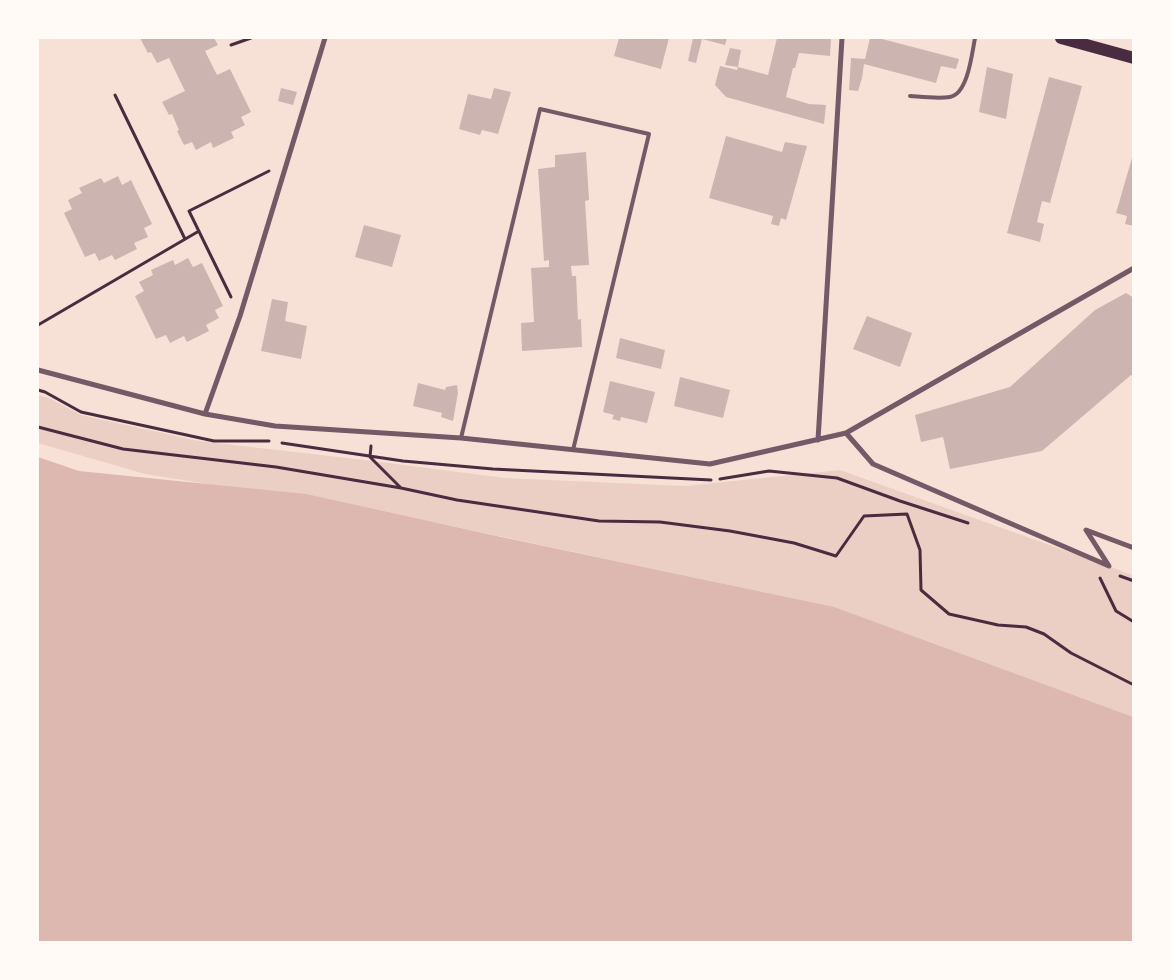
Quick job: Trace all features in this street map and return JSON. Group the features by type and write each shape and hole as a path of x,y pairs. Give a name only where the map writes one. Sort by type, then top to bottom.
{"main road":[{"path":"1061,38 1134,58"}],"street":[{"path":"204,414 240,316 325,38"},
{"path":"818,440 842,38"},
{"path":"38,370 204,414 275,426 461,438 710,464 846,433 1134,268"},
{"path":"846,433 873,464 1108,566 1086,530 1134,548"}],"lane":[{"path":"910,96 951,97 959,93 964,86 975,38"},
{"path":"461,438 540,108 649,134 574,450"}],"path":[{"path":"231,45 252,38"},
{"path":"115,94 185,239"},
{"path":"240,316 189,211 287,161"},
{"path":"38,325 199,231"},
{"path":"38,390 81,412 214,441 270,441"},
{"path":"38,428 123,449 276,467 401,488 457,500 599,521 660,522 730,531 794,544 836,556 864,516 907,514 920,550 921,590 949,614 998,625 1026,627 1044,634 1070,653 1134,684"},
{"path":"280,443 370,457 493,469 706,481 769,471 837,478 974,525"},
{"path":"370,457 401,488"},
{"path":"1099,575 1116,611 1134,622"},
{"path":"1118,575 1134,581"}],"shaded area":[{"path":"38,395 49,398 81,415 199,441 505,478 685,486 840,470 1133,575 1133,726 776,595 390,513 145,474 38,443"},
{"path":"38,457 79,471 306,494 834,607 1133,717 1133,942 38,942"}],"building":[{"path":"140,38 214,38 218,45 205,51 217,75 230,69 251,112 241,117 245,125 231,132 234,138 213,148 211,142 196,150 192,142 184,145 172,114 169,115 162,102 185,91 169,58 157,63 151,52 148,53"},
{"path":"619,38 669,38 661,69 614,56"},
{"path":"693,38 727,38 725,45 702,39 696,63 688,61"},
{"path":"777,38 831,38 830,56 799,53 795,68 793,68 786,97 809,104 826,105 824,124 726,97 715,85 720,66 737,70 738,67 768,75"},
{"path":"870,38 878,38 959,59 956,69 941,66 936,83 864,64 858,91 849,90 851,58 865,59"},
{"path":"730,48 741,50 738,67 725,65"},
{"path":"987,67 1013,74 1006,119 979,112"},
{"path":"1049,77 1082,86 1050,203 1042,201 1037,222 1044,224 1040,242 1007,233"},
{"path":"281,88 297,92 293,105 278,101"},
{"path":"494,88 511,92 498,134 482,130 480,135 459,129 468,94 491,99"},
{"path":"726,136 782,152 785,142 807,146 786,220 781,218 779,226 771,224 773,216 709,198"},
{"path":"1134,151 1134,226 1125,224 1127,216 1116,213"},
{"path":"586,152 589,200 585,201 589,265 571,266 572,276 576,276 578,320 581,319 582,347 522,351 521,323 534,322 531,268 549,267 549,260 544,261 538,169 555,167 555,155"},
{"path":"118,176 122,185 131,180 152,224 144,228 148,237 134,243 137,249 115,260 112,255 99,261 95,253 85,257 64,213 72,209 68,200 82,193 79,188 101,178 104,183"},
{"path":"364,225 401,235 392,267 355,257"},
{"path":"188,258 193,267 202,263 223,306 215,310 219,318 206,325 209,331 187,342 184,336 170,343 166,335 156,339 135,296 144,291 139,282 153,275 151,270 173,260 175,265"},
{"path":"1126,293 1134,298 1134,376 1131,375 1042,451 950,469 943,437 921,442 915,415 1010,387 1095,310"},
{"path":"272,299 288,302 285,321 307,326 301,359 261,351"},
{"path":"867,316 912,333 900,367 853,349"},
{"path":"620,338 665,350 661,369 616,358"},
{"path":"680,377 730,390 723,418 674,406"},
{"path":"610,381 655,392 647,423 621,417 620,421 612,419 614,415 603,412"},
{"path":"418,383 445,390 446,387 457,385 458,393 453,421 441,417 442,413 413,406"}]}
